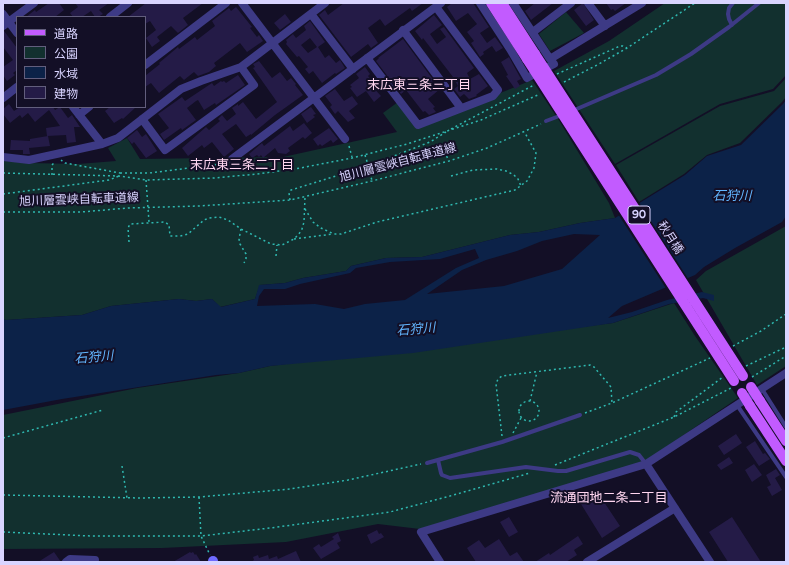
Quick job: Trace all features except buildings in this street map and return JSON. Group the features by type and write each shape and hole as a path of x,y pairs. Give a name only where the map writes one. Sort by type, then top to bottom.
{"main road":[{"name":"90","path":"491,3 531,56"},
{"name":"90","path":"502,3 531,56"},
{"name":"秋月橋","path":"531,56 742,382"},
{"name":"90","path":"742,382 742,393 786,461"},
{"name":"90","path":"742,382 760,401 786,442"}],"street":[{"path":"17,16 34,3"},
{"path":"111,16 128,3"},
{"path":"146,64 226,3"},
{"path":"242,3 273,42 347,142"},
{"path":"3,157 29,160 102,144 118,138 181,89 241,67 325,3"},
{"path":"480,3 510,48 527,78 554,64 513,3"},
{"path":"533,32 571,3"},
{"path":"588,3 605,26"},
{"path":"550,59 642,3"},
{"path":"232,159 314,99 403,30 439,5 498,90 493,96 418,125 367,58"},
{"path":"3,14 6,24 16,32"},
{"path":"311,14 353,69"},
{"path":"6,24 16,16"},
{"path":"403,30 461,108"},
{"path":"142,119 165,150 254,85 241,67"},
{"path":"3,98 16,88"},
{"path":"74,108 102,144"},
{"path":"79,115 88,108"},
{"path":"440,562 421,532 646,464 786,374"},
{"path":"646,464 710,562"},
{"path":"587,562 675,508"},
{"path":"66,562 70,559 95,560 94,562"}],"lane":[{"path":"732,3 728,14 732,25"},
{"path":"546,122 656,75 691,54 732,25 759,3"},
{"path":"762,389 786,427"},
{"path":"737,405 786,478"},
{"path":"427,463 509,440 580,415"},
{"path":"438,460 442,475 450,478 519,467 532,467 558,471 574,469 630,452 639,455 646,464"}],"path":[{"path":"560,83 599,64 627,48 695,3"},
{"path":"556,74 620,46 627,48"},
{"path":"368,167 430,142 461,123 535,84"},
{"path":"3,173 118,176 146,180 214,178 295,169 352,158 407,144 481,120 542,92"},
{"name":"旭川層雲峡自転車道線","path":"3,212 81,212 147,207 199,206 290,200 449,162 487,148 546,122"},
{"path":"294,239 342,234 377,222 508,192 522,186 531,175 534,168 536,153 525,132"},
{"path":"347,142 352,158"},
{"path":"290,200 289,193 291,190 368,167 439,152 445,153 449,162"},
{"path":"55,155 65,163 120,173 149,173 222,164 232,159"},
{"path":"365,155 372,181"},
{"path":"52,165 52,175"},
{"path":"451,176 473,170 497,169 514,175 522,186"},
{"path":"3,194 109,180 118,176 120,173"},
{"path":"146,180 149,222"},
{"path":"129,242 128,228 130,224 165,222 169,225 170,236 180,236 188,234 199,224 209,218 219,217 228,220 271,244 282,245 294,239 302,229 304,222 305,197"},
{"path":"305,209 313,222 321,228 334,234"},
{"path":"241,228 239,239 240,244 246,254 244,263"},
{"path":"276,256 277,244"},
{"path":"727,350 761,331 786,314"},
{"path":"580,415 714,356"},
{"path":"3,532 91,536 201,536 390,512 543,469 621,439 674,417 742,382 786,356"},
{"path":"502,442 496,381 502,376 592,366 611,388 612,402"},
{"path":"530,401 537,372"},
{"path":"530,401 538,406 538,415 534,420 527,421 521,418 518,411 524,402 530,401"},
{"path":"3,438 103,410"},
{"path":"509,440 521,418"},
{"path":"3,495 127,498 199,497 290,489 348,480 407,466 427,463"},
{"path":"122,466 127,498"},
{"path":"199,497 201,536 213,562"}],"green space":[{"path":"665,3 786,3 786,75 773,89 720,104 615,164 554,71 609,41"},
{"path":"566,12 584,33 550,51 539,34"},
{"path":"786,78 786,97 740,143 707,155 684,174 639,202 616,165 720,106 774,91"},
{"path":"532,80 560,122 609,203 615,218 580,223 539,232 510,235 422,257 386,258 351,266 346,271 303,278 285,283 260,285 255,299 220,307 212,299 196,301 179,299 111,306 82,315 3,319 3,161 78,164 116,161 108,148 127,138 140,159 283,157 397,132 383,113 398,102 418,127"},
{"path":"786,226 786,366 757,385 696,280 706,271"},
{"path":"674,303 738,398 644,462 420,529 378,524 286,542 162,548 3,549 3,415 137,388 239,373 270,366 613,323"}],"water":[{"name":"石狩川","path":"786,100 786,216 782,222 735,248 704,267 695,275 622,306 608,318 632,312 667,300 702,292 714,295 714,301 703,298 669,304 613,323 413,353 270,366 239,373 216,375 62,399 3,410 3,319 82,315 111,306 179,299 196,301 212,299 221,307 255,299 259,285 285,283 303,278 346,271 351,266 386,258 422,257 510,235 539,232 580,223 615,218 685,175 707,156 741,145","holes":["574,234 600,235 562,269 504,286 427,294 462,270 486,260 517,251 542,241","475,249 479,258 456,268 405,300 365,304 344,309 315,304 257,306 259,296 264,289 285,289 300,284 350,273 356,268 390,262 440,259"]}],"pier":[{"path":"638,201 689,280 667,290 618,214"}],"district":[{"name":"末広東三条三丁目","path":"419,86"},
{"name":"末広東三条二丁目","path":"242,166"},
{"name":"流通団地二条二丁目","path":"609,499"}]}
